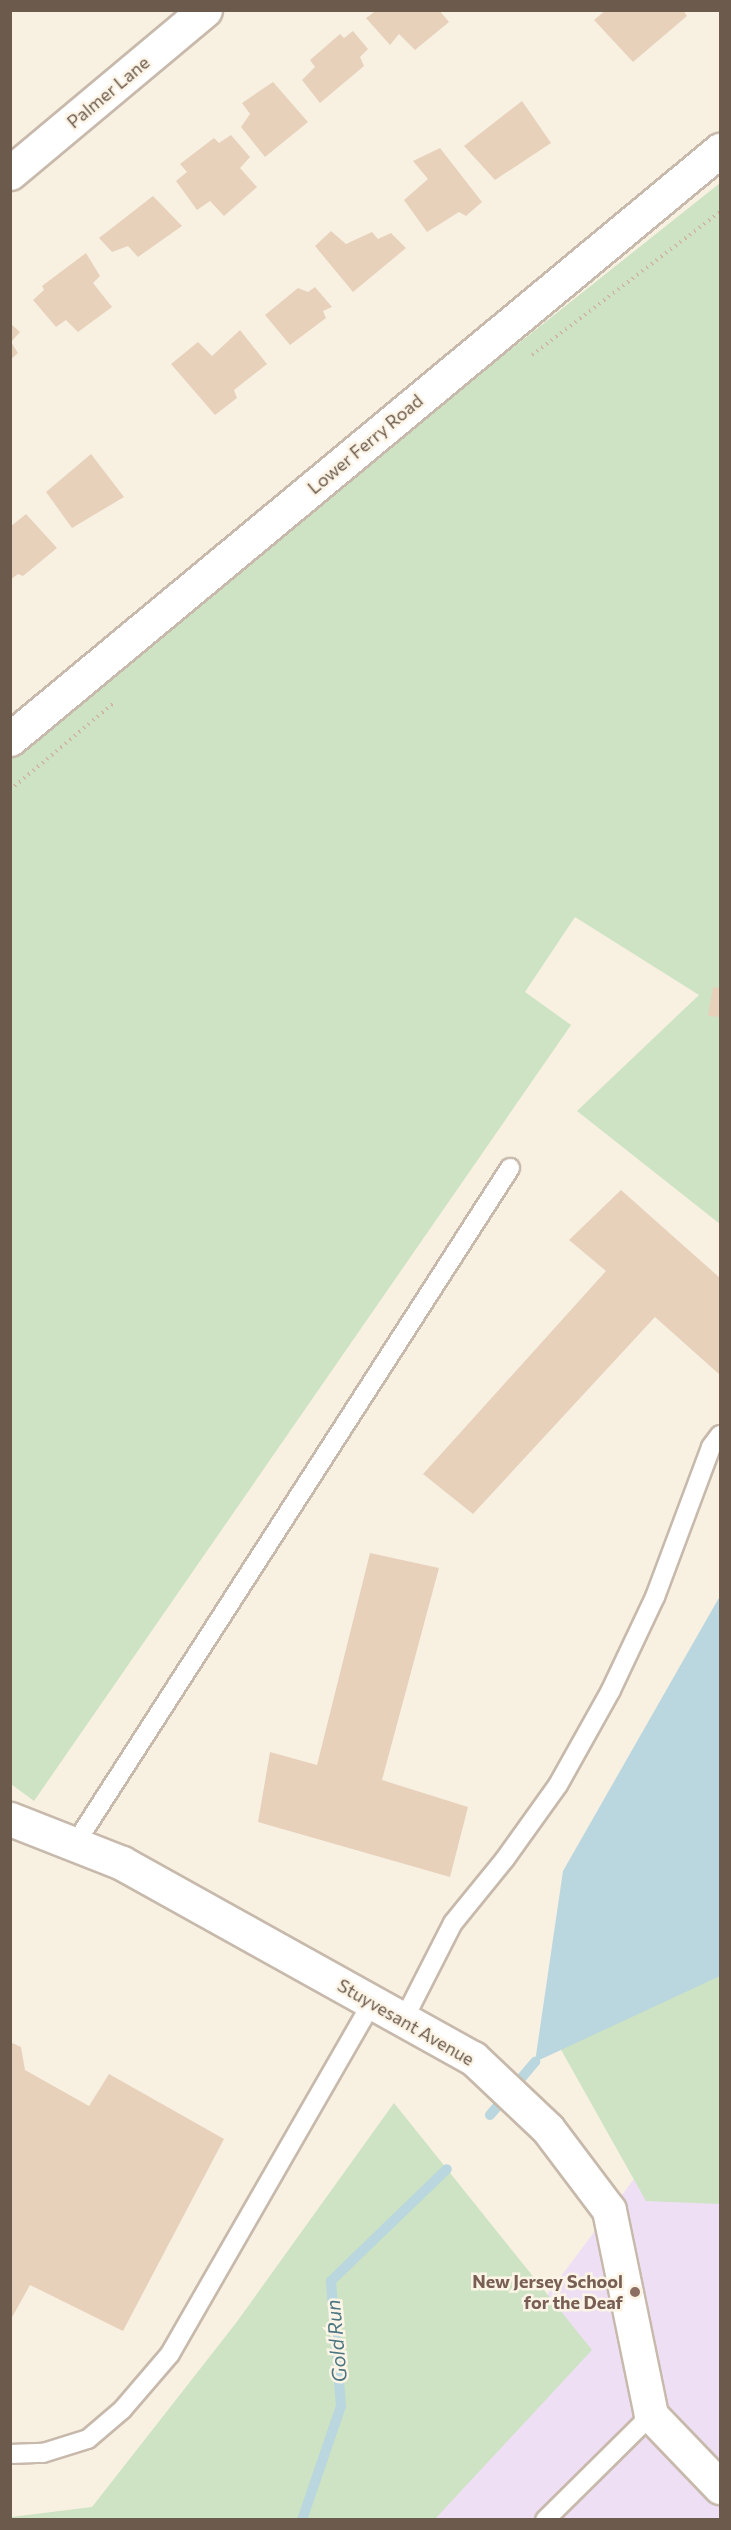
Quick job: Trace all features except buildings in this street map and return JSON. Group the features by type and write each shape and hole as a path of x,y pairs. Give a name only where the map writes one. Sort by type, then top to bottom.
{"street":[{"name":"Palmer Lane","path":"10,173 205,10"},
{"name":"Lower Ferry Road","path":"10,739 720,150"},
{"name":"Stuyvesant Avenue","path":"10,1819 122,1863 473,2058 548,2129 609,2210 651,2415"},
{"path":"651,2415 720,2487"}],"lane":[{"path":"75,1844 510,1168"},
{"path":"403,2021 453,1923 505,1859 558,1785 611,1690 655,1597 711,1446 720,1435"},
{"path":"10,2454 43,2453 88,2439 122,2410 170,2354 372,2003"},
{"path":"545,2520 651,2415"}],"shaded area":[{"name":"New Jersey School for the Deaf","path":"720,2064 720,2519 379,2519"}],"green space":[{"path":"720,183 720,1224 577,1111 699,995 575,917 525,992 571,1025 34,1801 11,1784 11,747"},
{"path":"720,1957 720,2204 646,2201 560,2048"},
{"path":"394,2103 592,2350 435,2519 11,2519 11,2517 92,2507 236,2323"}],"water":[{"path":"720,1596 720,1976 535,2062 563,1871"}],"waterway":[{"name":"Gold Run","path":"490,2115 535,2062"},
{"name":"Gold Run","path":"302,2520 341,2406 331,2281 447,2169"}],"place":[{"name":"New Jersey School for the Deaf","path":"635,2292"}]}
